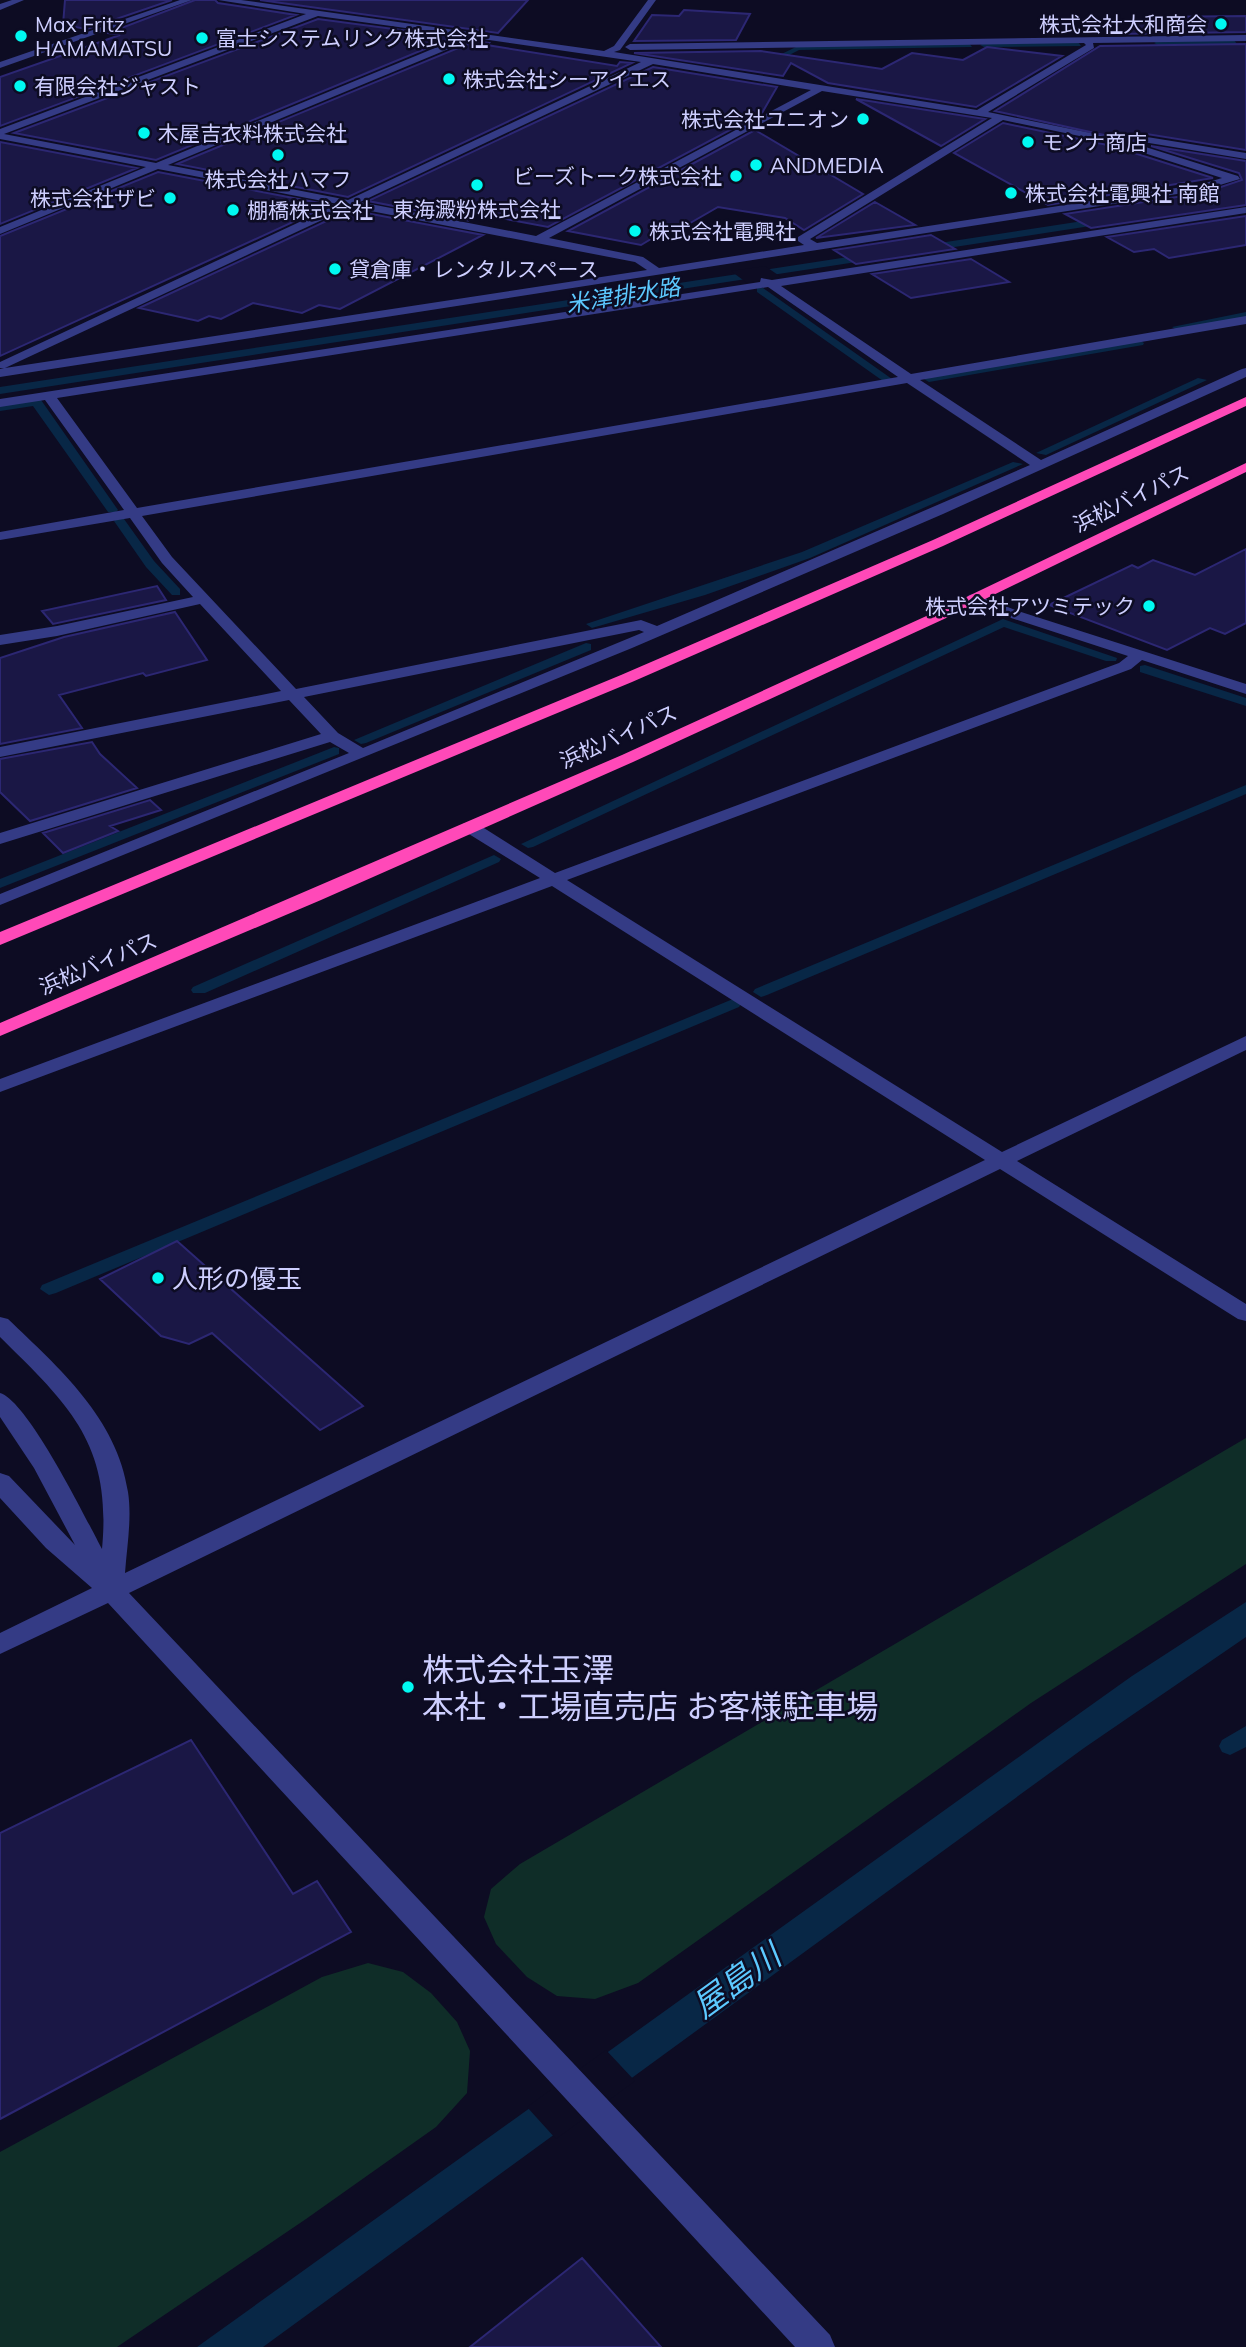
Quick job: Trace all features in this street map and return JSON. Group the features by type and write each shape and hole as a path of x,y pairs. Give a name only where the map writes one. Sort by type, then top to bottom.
{"highway":[{"name":"浜松バイパス","path":"0,939 702,646 1246,401"},
{"path":"1161,441 1246,413"},
{"name":"浜松バイパス","path":"0,1030 470,827 974,598 1246,467"}],"street":[{"path":"0,7 20,0"},
{"path":"0,65 188,0"},
{"path":"222,0 652,61 1001,117 1108,139 1240,180"},
{"path":"617,48 652,0"},
{"path":"0,134 317,13"},
{"path":"0,231 474,35"},
{"path":"604,54 617,48 1246,38"},
{"path":"978,113 1091,46 1087,41"},
{"path":"0,367 652,61"},
{"path":"537,240 821,88"},
{"path":"815,247 802,239 1001,117"},
{"path":"0,134 639,259 656,271"},
{"path":"1108,139 1121,135 1246,156"},
{"path":"0,373 1240,180"},
{"path":"0,403 759,276 1246,210"},
{"path":"735,259 1027,459 1042,465"},
{"path":"0,536 1246,320"},
{"path":"0,900 656,632 1042,465 1246,372"},
{"path":"50,396 167,560 332,736 362,754"},
{"path":"974,598 1013,614 1246,688"},
{"path":"0,640 57,631 203,599"},
{"path":"0,752 641,625 656,632"},
{"path":"0,1086 1125,666 1140,654"},
{"path":"0,839 332,736"},
{"path":"470,827 1246,1314"},
{"path":"0,1644 1246,1042"},
{"path":"0,1324 77,1401 104,1444 116,1493 111,1590"},
{"path":"0,1401 21,1426 43,1461 111,1590"},
{"path":"0,1482 55,1542 111,1590 818,2347"}],"green space":[{"path":"1246,1438 1246,1564 1031,1703 638,1983 595,1999 557,1996 527,1977 496,1944 484,1917 491,1889 520,1864"},
{"path":"368,1963 403,1972 431,1993 457,2022 470,2051 467,2093 436,2127 117,2347 0,2347 0,2152 322,1977"}],"water":[{"name":"米津排水路","path":"1246,196 1246,202 0,394 0,387"},
{"name":"屋島川","path":"1246,1602 1246,1637 1084,1748 263,2347 197,2347 1132,1676"}],"pier":[{"path":"765,266 781,277 747,283 731,271"},
{"path":"606,2050 635,2081 556,2139 527,2107"}],"building":[{"path":"65,0 172,0 87,29 63,25"},
{"path":"195,0 215,0 218,3 296,15 0,126 0,77 120,35 108,33"},
{"path":"260,0 528,0 498,33"},
{"path":"684,10 750,14 736,40 634,41 652,15 679,16"},
{"path":"1246,16 1246,32 1119,34 1148,17"},
{"path":"318,19 454,37 156,160 14,133"},
{"path":"475,41 617,66 620,62 632,63 348,197 177,164"},
{"path":"1246,44 1246,150 1147,134 1141,138 1140,143 995,111 1100,46"},
{"path":"987,47 1062,56 976,107 828,83 791,63 783,76 634,53 761,51 882,69 912,53 963,60"},
{"path":"653,67 777,87 762,113 548,227 453,209 466,220 368,201"},
{"path":"856,99 985,119 941,146"},
{"path":"1003,123 1112,146 1213,178 1048,205 954,153"},
{"path":"755,130 863,194 804,230 785,218 718,207 685,226 676,224 641,245 568,231"},
{"path":"0,142 137,168 0,224"},
{"path":"1151,146 1246,161 1246,205 1091,228 1065,214 1203,193 1242,180 1239,173"},
{"path":"158,172 330,205 0,356 0,236"},
{"path":"875,202 915,225 816,238"},
{"name":"貸倉庫・レンタルスペース","path":"350,210 483,235 340,309 319,305 302,313 253,303 221,319 209,316 198,321 139,308"},
{"path":"1246,216 1246,245 1169,258 1154,249 1134,252 1107,237"},
{"path":"931,235 955,249 856,264 834,250"},
{"path":"971,259 1009,282 911,298 872,274"},
{"path":"1246,549 1246,623 1225,634 1210,628 1167,650 1049,605 1132,565 1138,568 1153,560 1195,575"},
{"path":"157,586 166,600 53,624 42,611"},
{"path":"175,612 207,660 59,695 82,728 0,744 0,658 64,637"},
{"path":"92,742 100,754 137,788 30,821 0,792 0,759"},
{"path":"150,800 161,810 110,826 118,831 63,853 43,833"},
{"path":"177,1241 363,1406 320,1430 212,1333 189,1344 161,1336 100,1279"},
{"path":"191,1740 293,1894 317,1881 351,1932 0,2119 0,1833"},
{"path":"582,2258 661,2347 470,2347"}],"waterway":[{"path":"1158,43 1234,42"},
{"path":"984,45 1078,44"},
{"path":"763,65 798,48 969,45"},
{"path":"760,290 887,379"},
{"path":"1177,327 1246,315"},
{"path":"929,379 1139,343"},
{"path":"1042,453 1202,380"},
{"path":"0,408 36,402"},
{"path":"36,402 112,510"},
{"path":"592,624 701,592 806,555 1017,464"},
{"path":"120,521 150,564 176,592"},
{"path":"528,844 1003,623 1111,658"},
{"path":"361,740 586,647"},
{"path":"1145,669 1246,702"},
{"path":"0,884 334,751"},
{"path":"761,992 1246,789"},
{"path":"199,990 494,859"},
{"path":"49,1289 733,1004"},
{"path":"1230,1746 1246,1735"}],"place":[{"name":"株式会社大和商会","path":"1221,24"},
{"name":"Max Fritz HAMAMATSU","path":"21,36"},
{"name":"富士システムリンク株式会社","path":"202,38"},
{"name":"株式会社シーアイエス","path":"449,79"},
{"name":"有限会社ジャスト","path":"20,86"},
{"name":"株式会社ユニオン","path":"863,119"},
{"name":"木屋吉衣料株式会社","path":"144,133"},
{"name":"モンナ商店","path":"1028,142"},
{"name":"株式会社ハマフ","path":"278,155"},
{"name":"ANDMEDIA","path":"756,165"},
{"name":"ビーズトーク株式会社","path":"736,176"},
{"name":"東海澱粉株式会社","path":"477,185"},
{"name":"株式会社電興社 南館","path":"1011,193"},
{"name":"株式会社ザビ","path":"170,198"},
{"name":"棚橋株式会社","path":"233,210"},
{"name":"株式会社電興社","path":"635,231"},
{"name":"貸倉庫・レンタルスペース","path":"335,269"},
{"name":"株式会社アツミテック","path":"1149,606"},
{"name":"人形の優玉","path":"158,1278"},
{"name":"株式会社玉澤 本社・工場直売店 お客様駐車場","path":"408,1687"}]}
